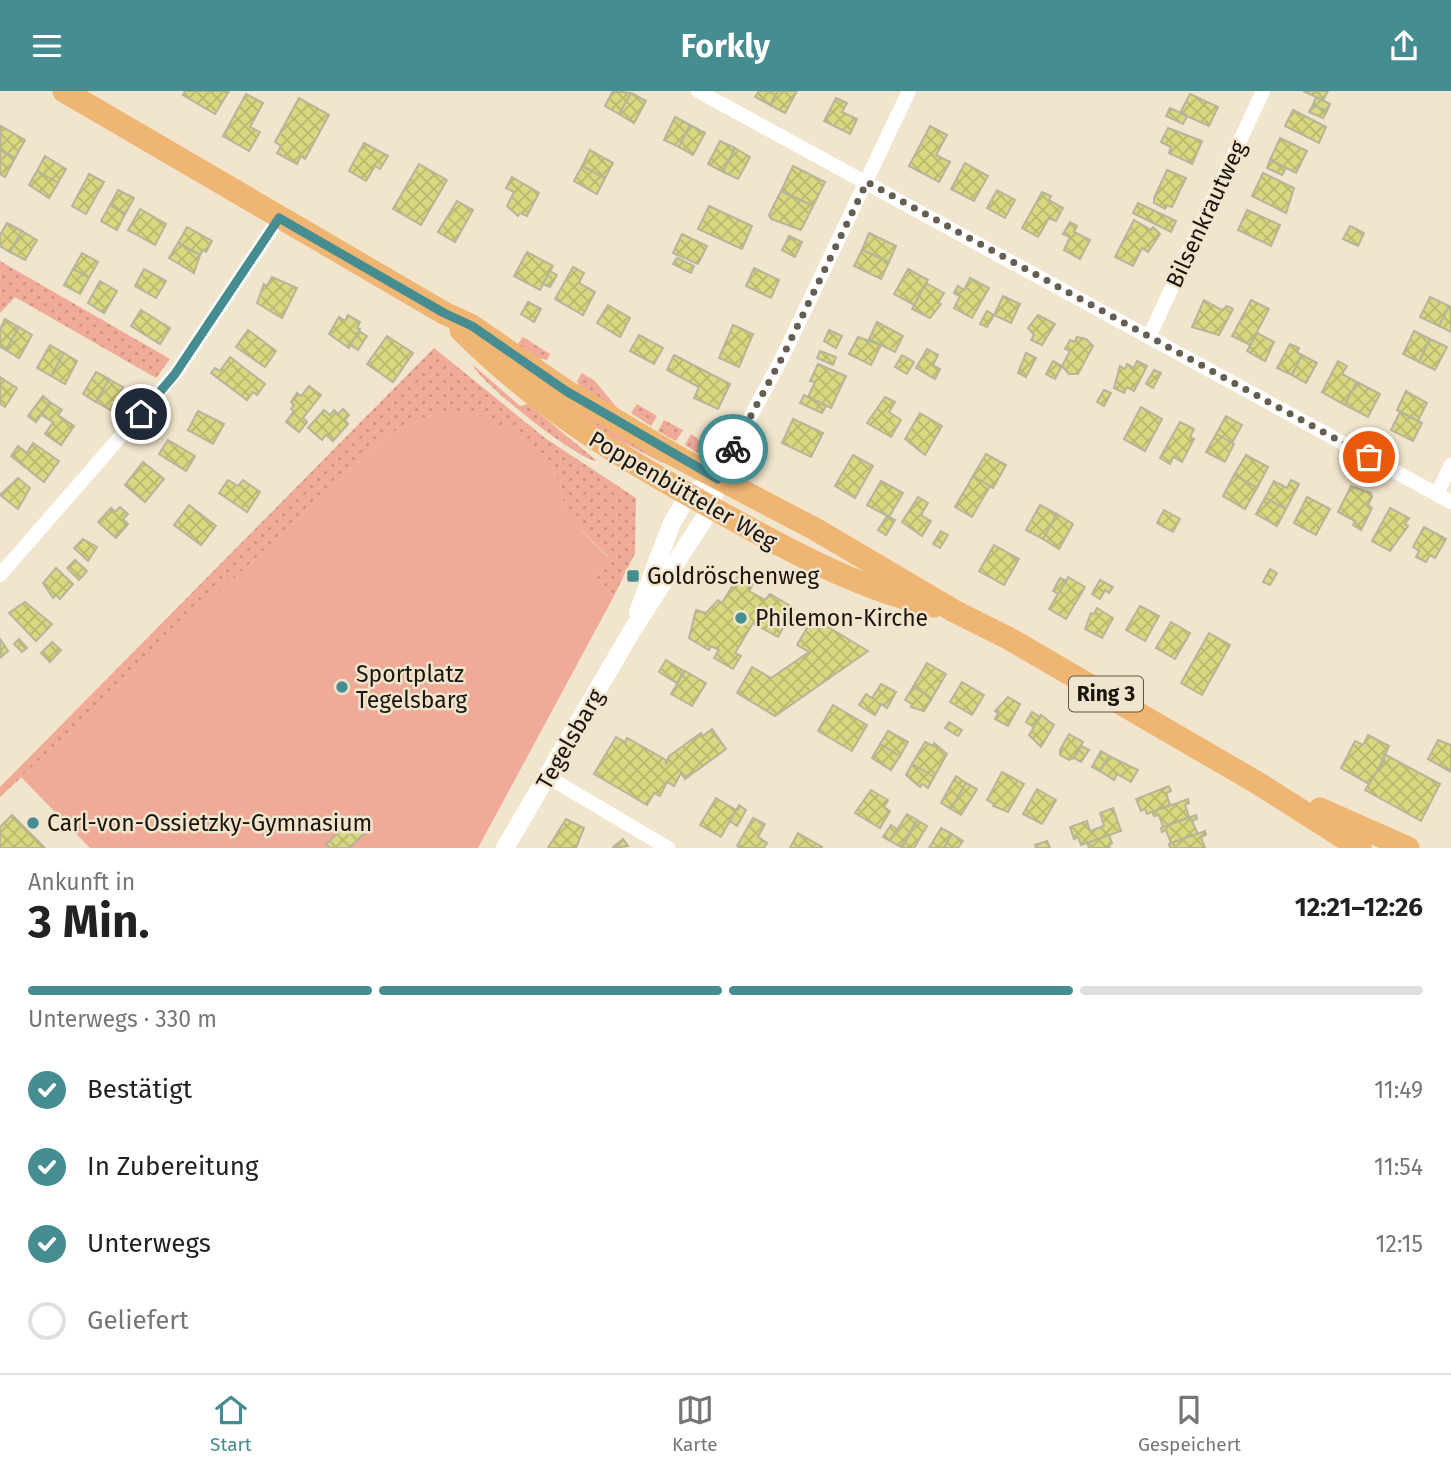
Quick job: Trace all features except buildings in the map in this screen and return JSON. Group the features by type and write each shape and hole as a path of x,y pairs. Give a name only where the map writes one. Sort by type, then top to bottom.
{"main road":[{"name":"Poppenbütteler Weg","path":"64,91 279,218 444,313 472,326 566,391 718,479 868,558 954,611 1007,638 1256,782 1360,848"},
{"name":"Poppenbütteler Weg","path":"444,313 493,362 545,405 622,459 831,570 899,598 954,611"},
{"name":"Poppenbütteler Weg","path":"1256,782 1408,848"}],"street":[{"path":"698,91 1451,502"},
{"path":"688,496 718,479 783,356 909,91"},
{"name":"Bilsenkrautweg","path":"1149,337 1264,91"},
{"path":"0,575 175,374 279,218"},
{"path":"1437,494 1451,465"},
{"name":"Tegelsbarg","path":"505,848 633,629 712,508 718,479"},
{"name":"Tegelsbarg","path":"633,629 651,572 672,523 688,496"},
{"path":"548,777 668,848"}],"shaded area":[{"path":"0,261 170,359 156,378 15,297 0,313"},
{"path":"523,337 550,354 547,360 531,357 517,345"},
{"path":"434,348 545,438 636,498 635,553 614,596 593,574 609,557 569,519 553,468 478,415 432,415 389,434 0,797 0,787"},
{"path":"503,356 665,460 663,463 587,424"},
{"path":"473,365 520,406 528,404 597,461 571,449 531,420 479,374"},
{"path":"582,373 595,381 618,409 581,389 577,381"},
{"path":"637,404 657,416 651,426 631,413"},
{"name":"Sportplatz Tegelsbarg","path":"432,415 478,415 522,435 553,468 569,519 609,558 593,574 614,596 478,848 90,848 21,777 389,434"},
{"path":"664,420 683,430 676,441 658,431"},
{"path":"691,434 714,452 701,455 685,445"}],"way so far":[{"path":"733,449 783,356 867,182 1369,457"}],"place":[{"name":"Goldröschenweg","path":"633,576"},
{"name":"Philemon-Kirche","path":"741,618"},
{"name":"Sportplatz Tegelsbarg","path":"342,687"},
{"name":"Carl-von-Ossietzky-Gymnasium","path":"33,823"}],"route":[{"path":"141,414 175,374 279,218 444,313 472,326 566,391 718,479 733,449"}]}
